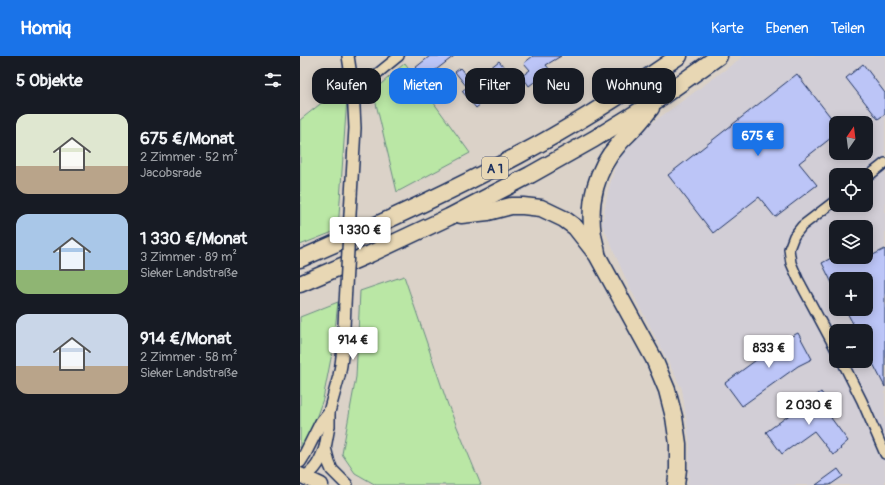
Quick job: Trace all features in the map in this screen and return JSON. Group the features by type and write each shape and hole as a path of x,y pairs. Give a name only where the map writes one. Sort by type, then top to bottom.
{"highway":[{"name":"A 1","path":"300,259 396,216 521,154 583,118 679,56"},
{"name":"A 1","path":"676,87 719,56"},
{"name":"A 1","path":"300,284 370,254 449,217 530,175 594,139 651,104"},
{"path":"597,255 592,221 593,195 596,183 612,152 618,144 636,127 654,104"},
{"path":"449,217 488,212 511,206 524,206 541,208 564,219 575,227 597,255 654,358 667,390 674,417 678,444 678,469 676,485"}],"main road":[{"path":"302,476 321,485"}],"street":[{"path":"348,56 350,68"},
{"path":"381,71 399,56"},
{"path":"302,476 310,473 315,468 325,448 330,412 341,365 355,128 354,104"},
{"path":"873,172 885,163"},
{"path":"829,205 797,231 789,249 791,263 798,279 829,337"},
{"path":"846,368 862,401 885,454"},
{"path":"300,462 321,422 330,412"},
{"path":"325,448 328,463 332,470 347,485"}],"shaded area":[{"path":"744,56 885,56 885,485 688,485 690,445 682,389 628,284 602,224 608,191 618,157 652,123"}],"green space":[{"path":"405,63 409,68 399,68"},
{"path":"389,77 389,104 435,104 470,153 397,192 376,104 381,104 381,84"},
{"path":"320,104 347,104 338,230 300,245 300,120"},
{"path":"404,276 448,405 481,485 376,485 355,473 342,454 356,377 360,291"},
{"path":"338,302 333,348 323,399 308,440 300,448 300,317"}],"building":[{"path":"430,56 454,56 438,68 415,68"},
{"path":"533,56 561,56 546,65 548,68 533,68 533,83 529,86 525,80 525,74 530,70 524,63"},
{"path":"499,61 505,68 490,68"},
{"path":"863,64 885,93 885,114 878,119 846,78"},
{"path":"460,68 465,74 465,84 457,74 457,70"},
{"path":"797,74 830,116 829,139 799,163 817,185 775,217 759,197 713,233 668,175"},
{"path":"473,104 481,104 476,108"},
{"path":"885,249 885,387 873,364 873,324 853,324 849,316 873,316 873,272 829,272 829,277 822,263 829,259 829,264 873,264 873,255"},
{"path":"798,333 812,359 798,366 742,406 725,383 782,341"},
{"path":"821,392 837,414 831,418 848,441 833,455 814,431 782,454 766,432"},
{"path":"838,469 843,476 830,485 816,485"}]}
